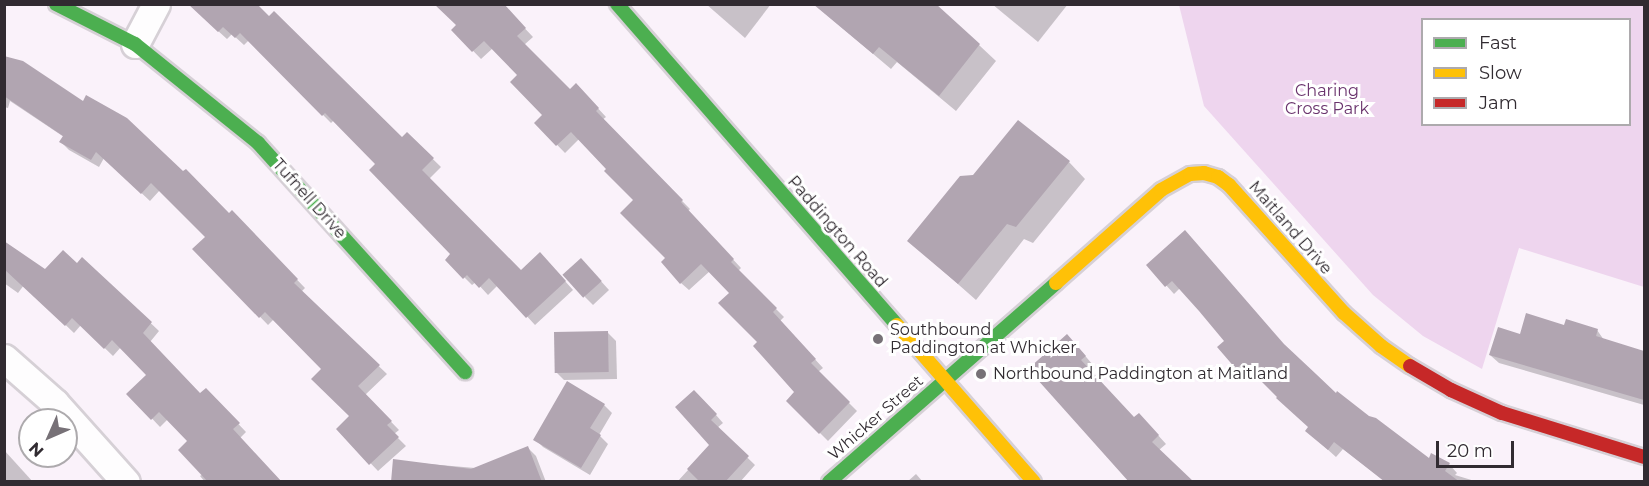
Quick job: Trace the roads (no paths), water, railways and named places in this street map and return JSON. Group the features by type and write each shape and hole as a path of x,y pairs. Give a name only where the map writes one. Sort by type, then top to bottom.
{"street":[{"name":"Tufnell Drive","path":"56,4 135,44 258,143 465,372"},
{"path":"135,44 156,4"},
{"name":"Paddington Road","path":"617,4 1034,482"},
{"name":"Maitland Drive","path":"945,380 1161,190 1190,174 1204,173 1218,177 1229,184 1344,313 1381,346 1421,373 1451,390 1502,412 1644,458"},
{"path":"4,358 55,403 126,482"},
{"name":"Whicker Street","path":"829,482 945,380"}],"place":[{"name":"Southbound Paddington at Whicker","path":"878,339"},
{"name":"Northbound Paddington at Maitland","path":"981,374"}],"park label":[{"name":"Charing Cross Park","path":"1327,100"}]}
